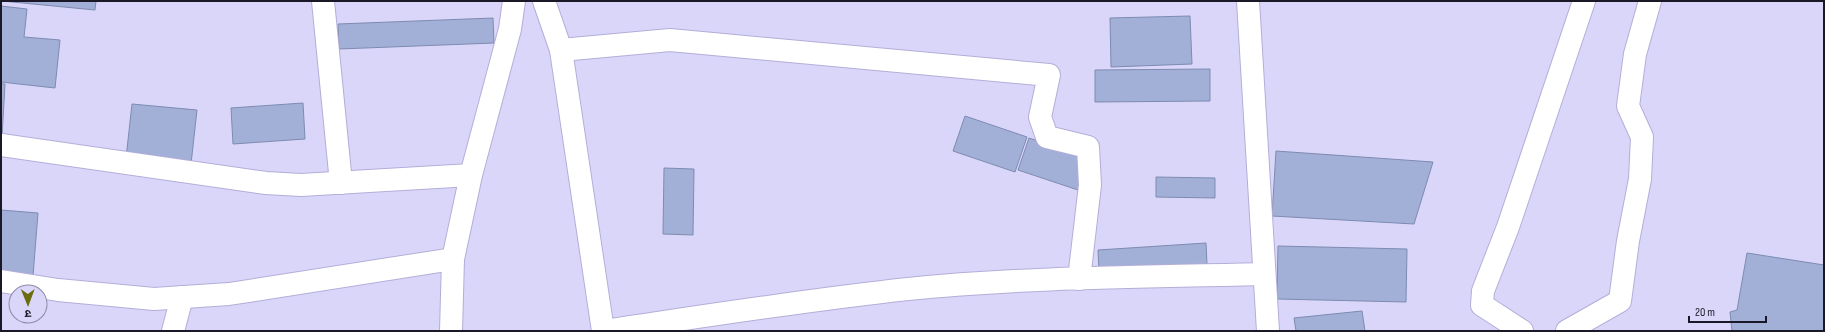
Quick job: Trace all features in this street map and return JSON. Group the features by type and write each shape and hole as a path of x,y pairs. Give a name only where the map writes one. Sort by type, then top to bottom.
{"street":[{"path":"323,1 341,183"},
{"path":"451,331 453,259 471,176 510,29 514,1"},
{"path":"544,1 561,50 603,331 908,289 1079,279 1264,274"},
{"path":"1248,1 1268,331"},
{"path":"1522,331 1482,305 1483,291 1508,227 1584,1"},
{"path":"1567,331 1620,301 1628,241 1640,179 1642,144 1642,138 1628,106 1635,54 1650,1"},
{"path":"561,50 670,40 1049,75 1040,117 1047,137 1088,147 1090,185 1079,279"},
{"path":"1,145 266,183 301,185 471,176"},
{"path":"1,280 83,293 154,299 228,294 453,259"},
{"path":"173,331 182,297"}],"building":[{"path":"2,1 96,1 95,10"},
{"path":"1,6 27,9 24,37 60,40 55,88 1,82"},
{"path":"1190,16 1192,64 1111,67 1110,18"},
{"path":"493,18 494,43 339,49 338,24"},
{"path":"1210,69 1210,101 1095,102 1095,70"},
{"path":"1,84 5,84 2,137 1,137"},
{"path":"303,103 305,139 233,144 231,108"},
{"path":"132,104 197,110 191,164 126,158"},
{"path":"965,116 1027,137 1015,172 953,151"},
{"path":"1029,138 1095,160 1084,192 1018,170"},
{"path":"1276,151 1433,162 1414,224 1272,216"},
{"path":"664,168 694,169 693,235 663,234"},
{"path":"1156,177 1215,178 1215,198 1156,197"},
{"path":"1,210 38,213 33,276 1,273"},
{"path":"1206,243 1207,264 1099,271 1098,250"},
{"path":"1278,246 1407,249 1406,302 1277,299"},
{"path":"1747,253 1824,265 1824,331 1732,331 1730,312 1737,310"},
{"path":"1362,311 1365,331 1296,331 1294,318"}]}
